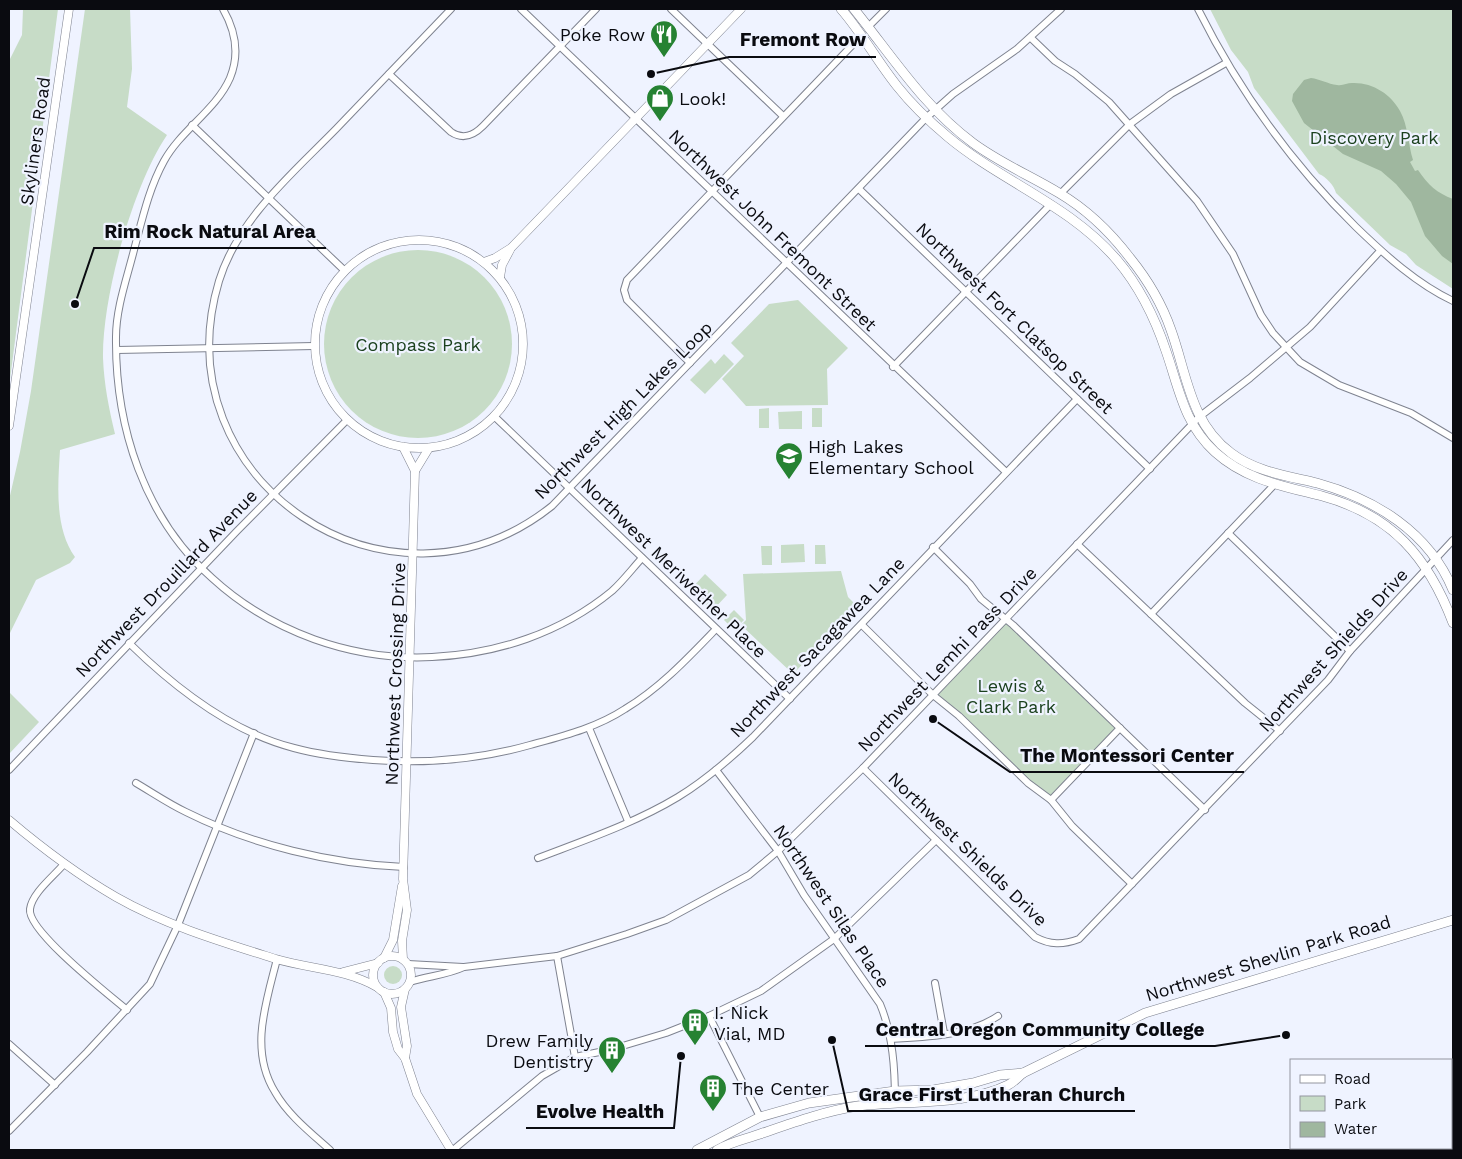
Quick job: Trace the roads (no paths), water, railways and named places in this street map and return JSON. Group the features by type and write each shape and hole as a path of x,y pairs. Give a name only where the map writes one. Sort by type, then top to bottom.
{"main road":[{"path":"841,9 862,35 898,88 926,118 969,154 1051,204 1100,242 1134,282 1157,325 1181,401 1192,425 1214,451 1230,465 1244,473 1274,485 1325,497 1372,516 1393,529 1427,568 1453,623"},
{"path":"854,9 912,86 952,126 991,155 1060,194 1088,214 1115,240 1146,280 1170,328 1187,387 1199,417 1217,441 1246,463 1263,470 1350,493 1372,503 1407,528 1436,559 1453,590"},
{"name":"Northwest Shevlin Park Road","path":"718,1150 798,1121 856,1107 895,1102 942,1100 981,1093 1009,1085 1023,1073 1145,1013 1450,920"},
{"name":"Northwest Shevlin Park Road","path":"697,1150 760,1117 809,1103 895,1091 933,1090 973,1084 1000,1075 1023,1073"}],"street":[{"name":"Skyliners Road","path":"9,426 69,9"},
{"path":"223,9 235,40 233,70 225,87 165,160 150,194 121,302 116,336 120,393 125,420 147,494 174,540 202,570 243,603 290,629 336,646 410,658 462,655 507,645 545,632 581,612 613,590 642,558"},
{"name":"Northwest High Lakes Loop","path":"451,9 269,198 243,232 225,265 215,299 209,347 216,390 229,432 246,463 273,494 300,516 343,539 362,546 414,554 461,549 497,538 533,520 570,489 934,109 1031,38 1060,9"},
{"name":"Northwest John Fremont Street","path":"520,9 893,367 1006,472"},
{"path":"389,74 450,132 467,137 480,130 596,9"},
{"path":"671,9 783,116"},
{"path":"484,262 495,258 510,248 742,9"},
{"path":"868,27 886,9"},
{"path":"1198,9 1226,63 1246,96 1298,165 1334,205 1380,251 1418,280 1453,301"},
{"path":"690,363 625,298 624,290 631,274 862,35"},
{"path":"1031,38 1055,61 1091,86 1130,124 1197,200 1233,254 1261,315 1286,348 1300,362 1340,385 1411,413 1453,438"},
{"path":"1060,194 1130,124 1171,94 1226,63"},
{"path":"192,125 345,271"},
{"name":"Northwest Fort Clatsop Street","path":"859,189 1150,469"},
{"path":"893,367 1051,204"},
{"path":"411,238 425,238 448,242 484,262 500,277 515,302 523,328 524,340 522,364 514,387 495,417 462,440 428,448 403,447 370,437 347,420 322,380 314,346 321,309 334,284 345,271 360,257 384,244 411,238"},
{"path":"500,277 502,265 510,248"},
{"name":"Northwest Lemhi Pass Drive","path":"406,962 464,968 557,956 666,920 749,875 778,851 863,768 1199,417 1286,348 1327,310 1380,251"},
{"path":"117,350 314,346"},
{"name":"Northwest Sacagawea Lane","path":"538,858 628,821 679,797 716,770 753,738 862,625 933,547 1077,399"},
{"name":"Northwest Meriwether Place","path":"495,417 790,698"},
{"name":"Northwest Drouillard Avenue","path":"9,770 273,494 347,420"},
{"name":"Northwest Crossing Drive","path":"403,447 415,471 404,867 407,910 402,941 406,962"},
{"name":"Northwest Crossing Drive","path":"415,471 428,448"},
{"path":"1151,614 1274,485"},
{"path":"1228,533 1350,651"},
{"name":"Northwest Shields Drive","path":"863,768 1035,937 1051,943 1068,943 1079,939 1328,680 1350,651 1453,540"},
{"path":"1078,544 1245,703 1280,731"},
{"path":"933,547 970,584 981,599 1007,619 1205,810"},
{"path":"862,625 933,695 959,716 1028,783 1051,800 1072,826 1132,884"},
{"path":"129,644 193,697 227,720 254,733 292,748 319,754 407,763 459,760 515,750 589,728 626,709 662,682 716,629"},
{"path":"589,728 628,821"},
{"path":"1051,800 1120,728"},
{"path":"9,1131 150,984 178,925 254,733"},
{"name":"Northwest Silas Place","path":"716,770 778,851 804,895 880,1004 888,1024 891,1039 895,1102"},
{"path":"136,783 186,812 256,840 305,853 404,867"},
{"path":"9,820 64,864 118,898 178,925 277,959 343,972 384,992 395,994 408,986"},
{"path":"384,992 391,1008 393,1032 398,1049 405,1058 417,1094 425,1111 452,1150 542,1076 574,1057 609,1050 666,1033 709,1016 761,991 834,939 936,840"},
{"path":"64,864 36,896 30,909 32,922 56,948 127,1010"},
{"name":"Northwest Crossing Drive","path":"381,960 392,940 404,879"},
{"path":"343,972 394,956 406,962 411,970 401,1007 407,1046 405,1058"},
{"path":"557,956 574,1057"},
{"path":"277,959 261,1027 262,1061 271,1085 284,1105 330,1150"},
{"path":"377,987 373,975 381,960"},
{"name":"Northwest Lemhi Pass Drive","path":"408,986 427,977 450,974 464,968"},
{"path":"935,983 944,1033"},
{"path":"709,1016 760,1117"},
{"path":"891,1039 944,1033 976,1026 998,1016"},
{"path":"9,1044 55,1085"}],"water":[{"path":"1311,78 1337,85 1359,83 1367,85 1380,90 1392,99 1405,122 1413,160 1410,162 1415,171 1418,170 1429,184 1442,194 1453,199 1453,264 1442,256 1425,236 1411,202 1396,184 1381,171 1343,154 1304,123 1292,101 1293,94 1304,80"}],"place":[{"name":"Poke Row","path":"664,58"},
{"name":"Fremont Row","path":"651,74"},
{"name":"Look!","path":"660,122"},
{"name":"Rim Rock Natural Area","path":"75,304"},
{"name":"High Lakes Elementary School","path":"789,480"},
{"name":"The Montessori Center","path":"933,719"},
{"name":"Central Oregon Community College","path":"1286,1035"},
{"name":"Grace First Lutheran Church","path":"832,1040"},
{"name":"I. Nick Vial, MD","path":"695,1046"},
{"name":"Evolve Health","path":"681,1056"},
{"name":"Drew Family Dentistry","path":"612,1074"},
{"name":"The Center","path":"713,1112"}],"park label":[{"name":"Discovery Park","path":"1374,137"},
{"name":"Compass Park","path":"418,344"},
{"name":"Lewis & Clark Park","path":"1011,695"}]}
